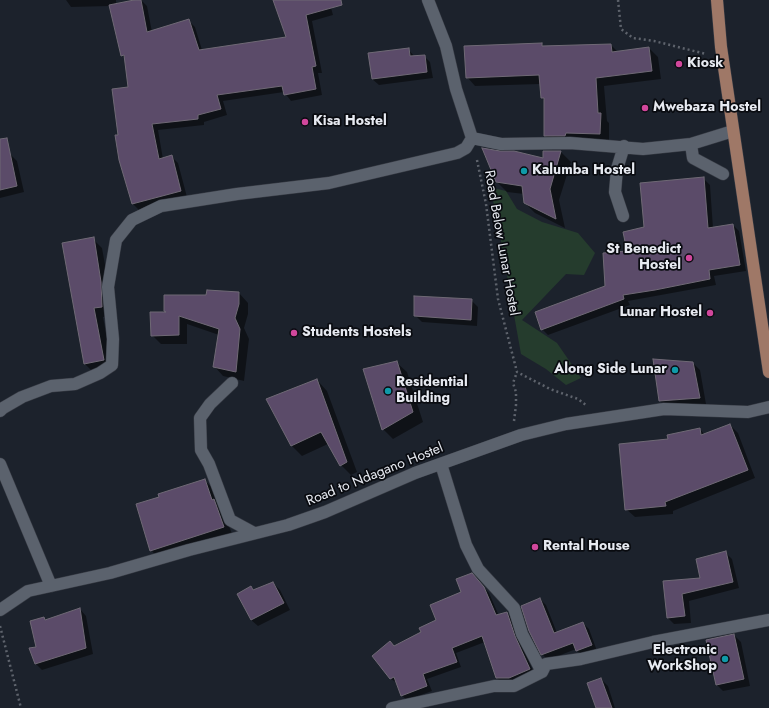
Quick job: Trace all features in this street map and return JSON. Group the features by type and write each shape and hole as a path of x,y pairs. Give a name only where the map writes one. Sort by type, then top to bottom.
{"main road":[{"path":"717,0 721,46 769,372"}],"street":[{"path":"0,411 22,397 51,386 75,384 100,373 112,365 113,339 108,287 116,240 132,220 168,205 230,195 329,183 442,156 466,148 472,138 456,89 446,46 428,0"},
{"path":"472,138 501,144 570,143 650,148 691,144 733,131"},
{"path":"691,144 693,158 723,174"},
{"path":"623,216 615,192 617,169 624,146"},
{"path":"232,383 210,404 200,418 201,450 209,464 230,520 254,533"},
{"name":"Road to Ndagano Hostel","path":"0,610 28,591 110,573 288,525 325,512 409,475 521,435 603,417 664,409 748,412 769,407"},
{"path":"0,464 51,586"},
{"path":"441,464 447,478 466,545 478,569 514,608 522,634 542,672"},
{"path":"392,708 494,686 514,686 542,672 546,664 581,659 653,642 769,620"}],"path":[{"path":"618,0 621,30 633,38 654,41 707,55 721,46"},
{"name":"Road Below Lunar Hostel","path":"472,138 486,204 498,298 517,372"},
{"path":"521,435 513,420 516,405 513,383 517,372 550,388 578,399 603,417"},
{"path":"0,626 21,708"}],"green space":[{"path":"489,187 506,191 517,209 542,222 578,233 595,253 584,275 566,274 522,320 557,343 581,378 566,385 546,369 521,354 495,208"}],"building":[{"path":"141,0 147,32 189,19 199,50 286,37 273,0 341,0 342,5 306,15 316,66 312,67 316,89 284,95 282,86 217,95 221,109 198,115 198,119 152,124 159,159 172,155 181,191 132,204 119,160 115,135 118,135 112,89 128,87 124,55 121,56 109,5"},
{"path":"542,43 542,46 611,44 612,52 649,47 652,71 596,78 598,113 601,113 600,134 566,133 565,136 544,136 544,98 541,98 539,75 466,78 464,46"},
{"path":"409,48 410,56 425,55 427,72 372,79 368,53"},
{"path":"7,138 17,186 0,190 0,139"},
{"name":"Kalumba Hostel","path":"482,148 500,151 514,151 543,158 543,151 561,151 550,189 556,219 524,203 522,186 496,182"},
{"path":"704,177 708,228 733,224 740,265 709,270 710,279 623,295 624,299 541,330 535,312 605,286 603,253 627,251 623,232 644,227 640,183"},
{"path":"94,237 101,282 102,307 94,308 104,360 84,364 62,243"},
{"path":"207,290 239,292 239,304 235,318 240,329 236,372 213,367 219,329 179,316 179,335 151,336 150,312 166,312 164,311 164,295 206,295"},
{"path":"414,296 472,299 471,320 414,316"},
{"path":"653,359 693,362 700,398 659,401"},
{"name":"Residential Building","path":"397,361 413,412 382,430 363,369"},
{"path":"317,379 347,462 340,466 321,432 291,446 266,399"},
{"path":"730,424 748,470 665,502 666,506 625,510 619,444 668,439 667,435 700,428 701,435"},
{"path":"205,479 212,500 214,499 224,527 150,551 136,504 159,497 158,494"},
{"path":"726,551 733,582 682,594 685,616 667,618 663,581 700,578 696,559"},
{"path":"472,573 484,587 496,615 507,612 515,636 530,669 509,678 496,678 482,636 452,648 457,662 423,674 427,686 401,696 394,677 390,679 372,656 390,641 394,646 421,632 419,628 436,620 430,605 461,592 456,579"},
{"path":"273,582 284,603 251,620 237,594 251,586 253,590"},
{"path":"540,598 554,633 583,622 592,645 576,651 573,643 541,655 529,631 521,606"},
{"path":"80,608 86,648 35,664 29,648 36,647 30,621 44,617 45,620"},
{"name":"Electronic WorkShop","path":"734,634 744,679 716,685 706,640"},
{"path":"601,678 612,708 596,708 587,683"}],"place":[{"name":"Kiosk","path":"679,64"},
{"name":"Mwebaza Hostel","path":"645,108"},
{"name":"Kisa Hostel","path":"305,122"},
{"name":"Kalumba Hostel","path":"524,171"},
{"name":"St Benedict Hostel","path":"689,258"},
{"name":"Lunar Hostel","path":"710,313"},
{"name":"Students Hostels","path":"294,333"},
{"name":"Along Side Lunar","path":"675,370"},
{"name":"Residential Building","path":"388,391"},
{"name":"Rental House","path":"535,547"},
{"name":"Electronic WorkShop","path":"725,659"}]}
